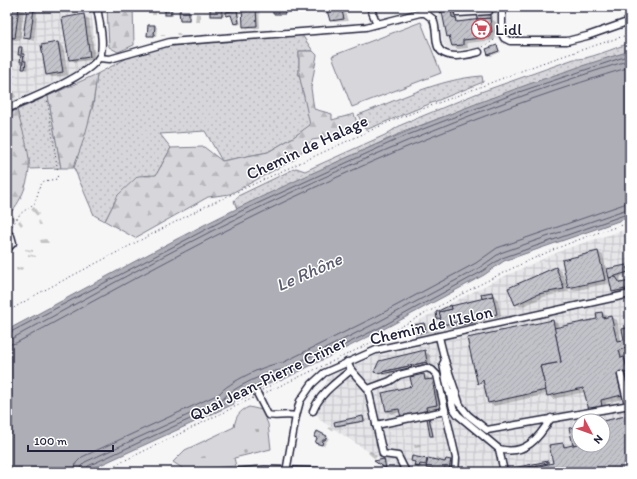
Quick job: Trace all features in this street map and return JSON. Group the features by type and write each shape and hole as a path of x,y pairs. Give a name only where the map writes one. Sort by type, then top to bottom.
{"main road":[{"path":"238,472 327,472"}],"street":[{"path":"7,109 90,69 99,58 101,44 97,7"},
{"path":"370,7 377,24"},
{"path":"458,7 458,12 489,11 489,7"},
{"path":"502,7 502,34 504,38 510,41 568,41 630,21"},
{"path":"99,58 110,59 170,42 366,27 425,13 433,19 438,47 444,54 453,56 479,52"},
{"path":"7,234 12,238 13,243 7,249"},
{"name":"Chemin de l'Islon","path":"286,471 296,416 302,397 312,384 324,373 376,350 630,294"},
{"path":"439,337 445,361 461,407"},
{"path":"445,361 443,364 453,408 458,415 499,449 509,452 523,448 539,438 551,418"},
{"path":"347,362 351,370 368,389 383,454 398,456 406,472"},
{"path":"368,389 390,382 399,375 426,368 432,370 437,375 456,458 455,472"},
{"path":"313,411 316,404 330,388 351,370"},
{"path":"448,390 461,407 487,430 629,404 621,375"},
{"path":"258,394 268,415 272,416 281,414 296,416"},
{"path":"376,424 445,411"},
{"path":"499,449 504,472"}],"path":[{"name":"Chemin de Halage","path":"7,312 38,293 206,206 389,122 542,63 630,34"},
{"path":"479,52 496,39"},
{"path":"7,234 20,214 35,203 40,186 44,181 57,179 58,173 48,100 44,92"},
{"name":"Quai Jean-Pierre Criner","path":"100,472 258,394 371,342 486,281 577,239 630,223"},
{"path":"234,402 258,394 279,381"}],"shaded area":[{"path":"7,7 91,9 97,62 7,104"},
{"path":"437,7 498,7 500,37 478,48 450,51 443,44"},
{"path":"630,228 630,472 400,472 320,420 316,412 328,377 375,356 417,347 414,323 492,282 565,249"}],"green space":[{"path":"107,7 133,7 134,45 118,52 109,47"},
{"path":"421,22 441,73 352,107 332,56"},
{"path":"302,35 313,51 299,51 299,74 311,125 268,152 222,161 205,131 160,134 171,148 156,175 118,195 105,221 94,215 74,168 93,106 97,74 131,56 162,47"},
{"path":"630,43 630,51 517,89 403,132 237,209 234,201 238,196 296,168 305,171 385,135 401,125 478,93 574,59 593,56"},
{"path":"299,51 313,51 317,55 311,88 314,109 332,114 332,120 354,114 359,128 339,136 312,140 295,159 230,194 208,197 135,238 105,221 118,195 138,176 156,175 171,148 204,147 222,161 268,152 292,138 310,125 299,74"},
{"path":"97,74 92,110 78,156 73,168 61,168 48,96"},
{"path":"482,76 483,82 368,129 365,129 358,115 434,86 450,81"},
{"path":"48,96 61,168 28,169 29,160 17,110"},
{"path":"17,110 27,146 29,166 27,182 21,198 7,216 7,114"},
{"path":"249,407 262,410 268,424 271,449 234,458 236,466 185,470 173,462 185,450 234,427 238,414"}],"water":[{"name":"Le Rhône","path":"630,51 630,217 504,261 484,275 382,330 280,381 279,378 233,401 234,404 85,472 7,472 7,330 238,208 334,163 480,102"}],"building":[{"path":"7,7 19,7 15,38 7,37"},
{"path":"165,7 171,7 171,15 165,15"},
{"path":"210,7 222,7 222,16 210,16"},
{"path":"242,7 256,7 257,26 243,27"},
{"path":"273,7 284,7 285,14 273,14"},
{"path":"335,7 341,7 344,19 330,21 327,10"},
{"path":"442,7 451,7 452,17 456,18 457,22 490,18 492,32 490,32 490,37 463,40 463,45 452,46 449,36 447,37 442,12 440,13"},
{"path":"617,7 630,7 630,9 617,11"},
{"path":"27,8 34,9 30,39 23,38"},
{"path":"237,10 239,23 234,24 231,15 226,16 226,12"},
{"path":"179,11 189,11 189,20 180,20"},
{"path":"84,14 90,57 69,60 62,18"},
{"path":"490,14 490,18 477,19 476,15"},
{"path":"148,25 155,25 154,36 147,36"},
{"path":"58,42 63,72 46,75 41,45"},
{"path":"497,45 499,51 488,55 486,49"},
{"path":"19,47 22,47 21,54 24,54 23,61 26,61 25,69 22,69 23,62 20,62 21,55 18,55"},
{"path":"598,251 605,280 568,288 562,260"},
{"path":"626,265 628,272 609,278 607,269"},
{"path":"556,267 564,289 538,294 515,305 508,288"},
{"path":"616,277 620,283 630,281 630,288 612,292 609,278"},
{"path":"492,292 493,296 482,299 481,294"},
{"path":"493,296 497,314 442,325 439,312 452,309 451,306"},
{"path":"451,305 452,309 439,312 441,318 437,319 436,312"},
{"path":"602,312 603,318 611,316 617,341 624,340 622,329 630,327 630,356 628,356 626,348 619,350 621,358 624,357 628,372 617,375 622,395 601,400 602,407 589,410 583,388 547,396 540,366 561,362 554,328 597,319 596,313"},
{"path":"474,318 475,322 460,325 459,322"},
{"path":"553,320 561,362 540,366 546,390 488,403 483,380 478,384 477,381 467,338"},
{"path":"424,323 426,331 416,334 414,325"},
{"path":"425,350 427,362 377,373 374,372 379,361"},
{"path":"427,362 427,364 382,374 382,372"},
{"path":"424,374 425,380 432,379 437,405 426,407 427,413 401,418 399,409 386,411 382,393 412,386 410,377"},
{"path":"630,415 630,472 511,472 553,463 549,445 563,443 564,447 571,445 571,453 611,453 611,419"},
{"path":"363,416 364,421 335,426 334,422"},
{"path":"427,418 429,418 433,436 430,436"},
{"path":"317,431 327,436 325,440 323,440 322,445 315,443 317,438 314,437"},
{"path":"412,456 427,459 426,465 420,464 419,467 414,466 415,462 411,461"},
{"path":"428,458 445,462 446,459 451,460 449,469 444,468 443,472 432,472 433,469 426,468"},
{"path":"384,459 386,469 374,461"},
{"path":"548,461 548,463 513,470 513,468"}],"place":[{"name":"Lidl","path":"481,29"}]}
